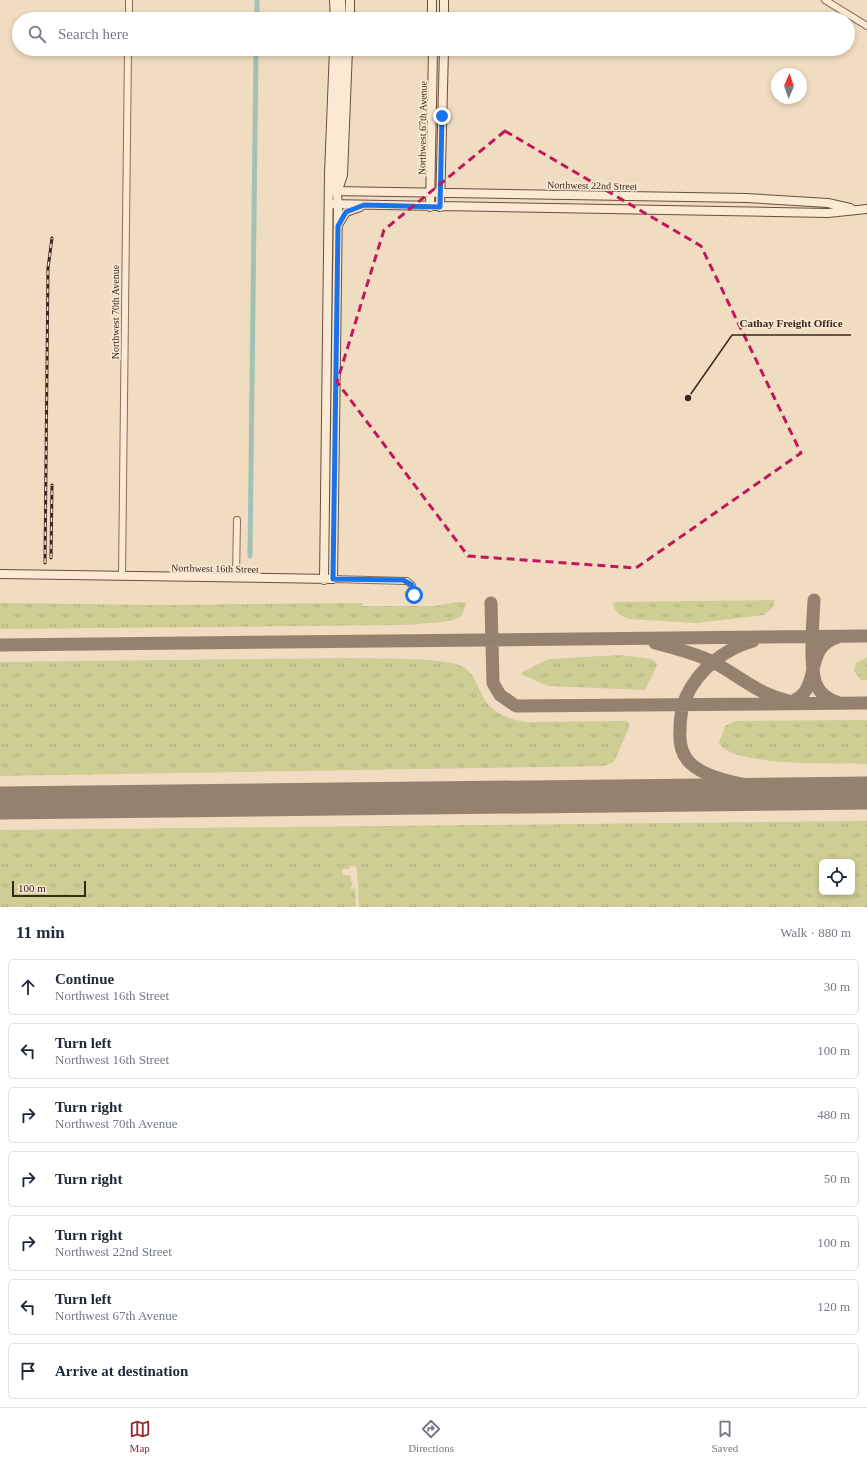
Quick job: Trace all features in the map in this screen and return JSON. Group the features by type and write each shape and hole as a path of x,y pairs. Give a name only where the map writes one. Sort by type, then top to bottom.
{"main road":[{"path":"334,0 335,12"},
{"path":"341,0 342,12"},
{"path":"350,0 350,12"},
{"path":"432,0 432,12"},
{"path":"444,0 444,12"},
{"path":"324,580 329,190 334,56"},
{"path":"333,579 338,226 338,191 335,175 341,56"},
{"path":"338,191 343,175 348,56"},
{"name":"Northwest 67th Avenue","path":"430,207 433,56"},
{"name":"Northwest 67th Avenue","path":"440,207 444,56"},
{"name":"Northwest 22nd Street","path":"329,190 784,200 828,203 854,209"},
{"name":"Northwest 22nd Street","path":"329,204 430,207 648,208 828,213 854,209 867,209"},
{"path":"338,226 346,212 364,205"},
{"name":"Northwest 16th Street","path":"0,574 333,579"}],"street":[{"path":"129,0 129,12"},
{"path":"825,0 844,12"},
{"path":"855,19 867,26"},
{"name":"Northwest 70th Avenue","path":"122,576 128,56"},
{"path":"236,577 237,520"},
{"name":"Northwest 16th Street","path":"333,579 407,581 412,585 414,600"}],"highlighted area":[{"path":"505,131 701,246 801,453 636,568 468,556 337,382 384,230"}],"green space":[{"path":"775,600 773,607 764,615 696,623 629,619 618,613 613,602"},
{"path":"466,602 462,614 456,619 441,622 401,625 0,629 0,603 161,605 362,603 362,606 435,606"},
{"path":"621,655 651,659 656,662 657,665 645,690 548,686 521,674 524,671 549,659"},
{"path":"353,658 427,660 455,664 463,667 469,672 483,698 493,709 498,713 519,721 626,721 629,723 629,727 614,762 604,766 0,776 0,662"},
{"path":"867,658 867,680 861,680 854,671 856,663"},
{"path":"867,720 867,764 764,760 728,751 719,743 725,726 735,721"},
{"path":"867,821 867,907 359,907 357,869 355,866 350,866 349,869 343,869 342,871 343,875 350,875 351,881 354,884 352,884 351,889 354,889 355,885 356,907 0,907 0,830"}],"waterway":[{"path":"257,0 257,12"},
{"path":"250,556 256,56"}],"taxiway":[{"path":"814,600 812,643 814,676 816,684 822,694 839,703"},
{"path":"491,603 493,683 500,695 516,706 867,703"},
{"path":"0,645 867,636"},
{"path":"787,703 799,698 806,690 819,651 826,643 838,637"},
{"path":"753,641 732,649 722,655 697,678 691,687 683,705 680,721 680,744 687,760 705,773 725,780 748,785 800,791 867,793"},
{"path":"655,643 684,651 713,662 757,689 786,700"}],"runway":[{"path":"0,803 867,793"}],"railway":[{"path":"45,563 48,268 52,238"},
{"path":"51,558 52,485"}],"place":[{"name":"Cathay Freight Office","path":"688,398"}],"route":[{"path":"414,595 410,582 403,580 333,579 337,391 338,226 346,212 364,205 440,207 442,116"}]}
